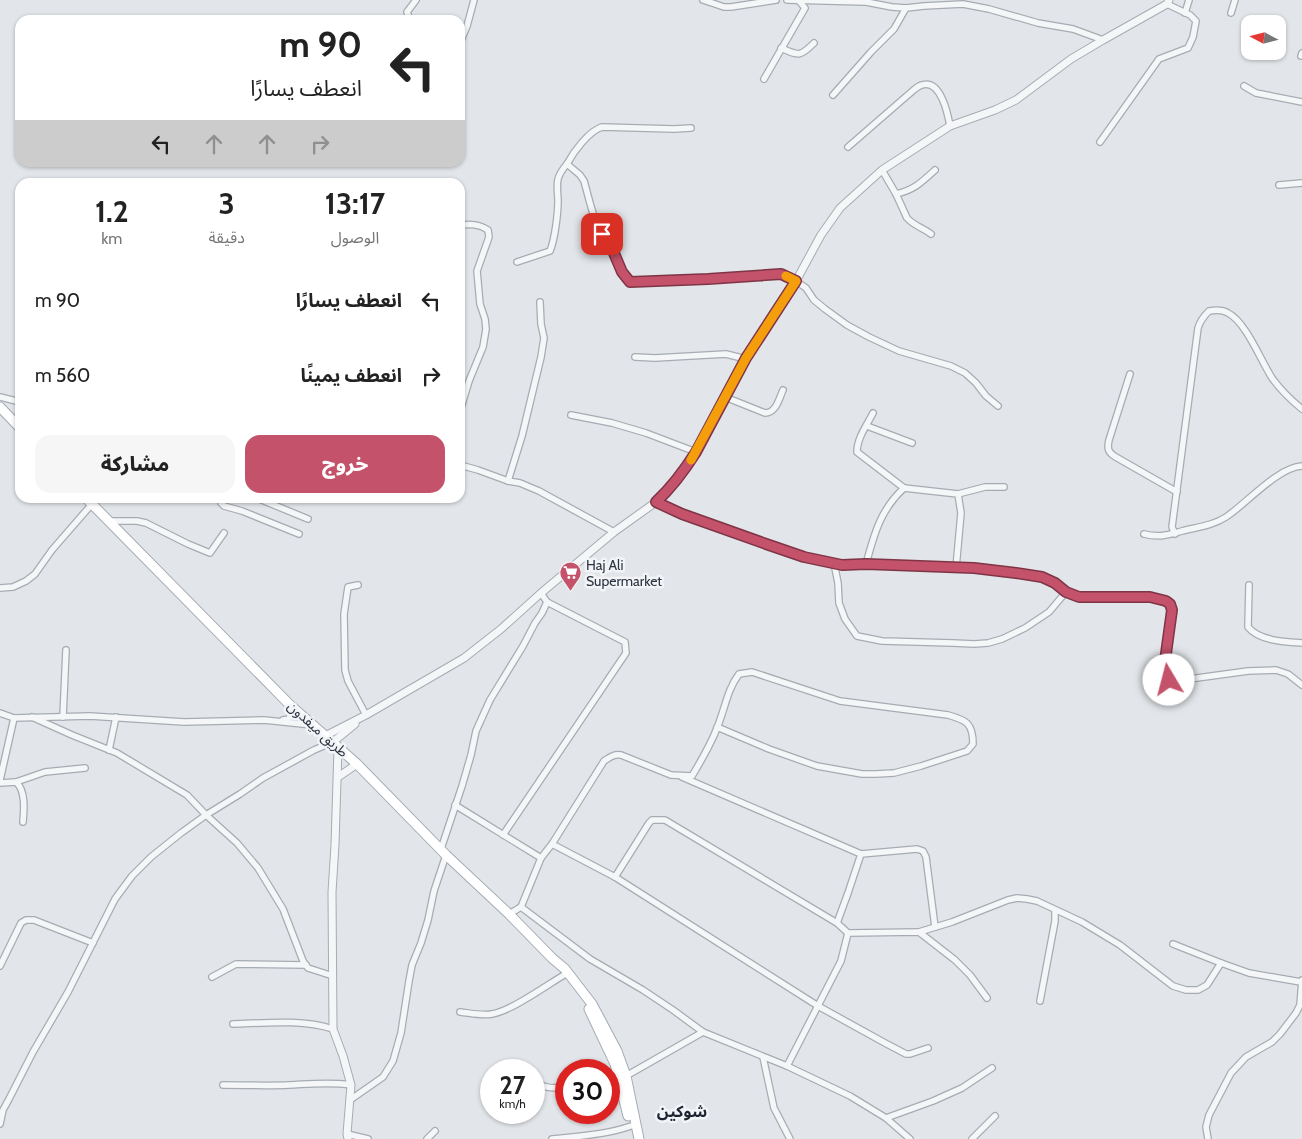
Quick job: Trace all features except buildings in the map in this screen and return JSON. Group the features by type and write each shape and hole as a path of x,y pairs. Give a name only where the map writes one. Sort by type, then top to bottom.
{"main road":[{"path":"0,407 15,423"},
{"name":"طريق ميفدون","path":"91,503 291,706 357,764 444,852 565,969 592,1004 617,1051 639,1139"},
{"name":"طريق ميفدون","path":"552,958 581,996 623,1078 633,1139"}],"street":[{"path":"408,15 407,12 416,0"},
{"path":"465,31 474,0"},
{"path":"704,0 724,7 731,7 776,0"},
{"path":"787,0 866,2 906,8 956,4 975,6 1038,24 1073,29 1103,40"},
{"path":"1185,13 1189,0"},
{"path":"1231,13 1235,0"},
{"path":"764,79 805,8 798,1"},
{"path":"314,750 325,736 366,715 464,658 501,629 614,532 656,502 676,480 696,452 746,358 796,281 821,235 840,208 882,170 950,126 995,110 1016,100 1071,59 1168,2 1190,15 1196,21 1193,37 1188,48 1159,59 1100,142"},
{"path":"833,95 871,52 894,30 906,8"},
{"path":"781,48 799,54 805,52 814,43"},
{"path":"848,147 909,94 924,84 929,85 939,93 945,104 950,126"},
{"path":"1244,86 1256,93 1302,102"},
{"path":"517,262 550,251 554,243 558,201 556,187 561,172 595,129 602,127 691,128"},
{"path":"567,164 584,181 599,229 611,246 622,272 630,282 781,274 806,288 814,300 825,309 847,325 869,337 899,351 951,366 965,373 998,406"},
{"path":"882,170 907,218 931,234"},
{"path":"896,194 908,191 935,170"},
{"path":"1279,186 1302,183"},
{"path":"465,225 482,226 488,230 489,237 477,271 480,304 486,329 484,347 465,394"},
{"path":"508,481 522,436 541,357 544,338 540,302"},
{"path":"1176,534 1172,527 1198,328 1199,323 1209,311 1222,311 1236,318 1252,342 1271,377 1282,391 1302,409"},
{"path":"634,357 655,358 726,354 746,358"},
{"path":"1130,374 1109,440 1108,450 1114,456 1177,492"},
{"path":"725,397 768,413 773,411 783,390"},
{"path":"0,397 15,401"},
{"path":"873,413 862,433 857,452 904,488 958,494 985,487 1004,487"},
{"path":"571,414 646,433 696,452"},
{"path":"867,426 912,443"},
{"path":"465,466 508,481 520,483 614,532"},
{"path":"1144,534 1159,537 1218,522 1285,471 1302,466"},
{"path":"866,564 880,519 894,497 904,488"},
{"path":"956,568 960,513 958,494"},
{"path":"656,502 682,514 804,557 842,565 866,564 974,568 1042,577 1055,583 1066,592 1079,597 1150,597 1166,601 1170,604 1172,610 1164,668 1164,674 1169,680 1175,681 1276,670 1288,674 1302,684"},
{"path":"0,588 13,587 35,574 87,503"},
{"path":"221,503 224,506 242,511 299,534"},
{"path":"269,503 308,519"},
{"path":"110,521 146,523 210,554 224,532"},
{"path":"834,563 840,603 845,619 857,636 882,641 988,643 1002,639 1025,628 1049,612 1066,592"},
{"path":"358,585 348,586 345,601 345,670 348,680 366,715"},
{"path":"1250,585 1248,627 1252,632 1275,641 1302,643"},
{"path":"503,835 626,653 625,642 547,602 541,593"},
{"path":"350,1100 383,1077 392,1061 401,1033 412,965 428,920 476,731 490,700 547,602"},
{"path":"63,716 66,650"},
{"path":"509,914 521,907 541,858 552,844 604,761 616,754 663,773 692,776 718,728 730,690 739,674 752,672 840,701 948,715 962,719 970,725 973,734 973,744 967,751 921,766 894,773 862,774 817,766 718,728"},
{"path":"279,721 289,719 291,706"},
{"path":"0,713 14,718 90,716 184,722 250,719 312,725"},
{"path":"0,1124 6,1104 32,1052 68,992 115,898 132,876 150,857 181,832 263,778 314,750 336,745 366,715"},
{"path":"32,717 117,753 187,795 206,816 237,843 258,868 283,909 303,961 308,968 333,976"},
{"path":"109,750 116,717"},
{"path":"14,718 0,782 16,782 45,772 86,768"},
{"path":"336,745 338,777 332,892 333,1029 344,1056 351,1085 347,1136 368,1139"},
{"path":"338,777 357,764"},
{"path":"679,776 861,854 917,849 923,851 926,857 934,928"},
{"path":"16,782 22,790 24,803 23,822"},
{"path":"456,805 541,858"},
{"path":"615,877 652,820 665,820 837,923 848,933 919,932 1017,898 1027,898 1082,922 1120,945 1173,986 1186,990 1198,990 1207,986 1221,963"},
{"path":"552,844 615,877 818,1006 906,1054 928,1048"},
{"path":"837,923 861,854"},
{"path":"521,907 590,959 651,995 703,1032 787,1066 850,1096 886,1118 910,1139"},
{"path":"1040,1001 1055,921 1055,910"},
{"path":"0,966 21,923 26,920 34,920 93,943"},
{"path":"919,932 955,960 970,975 987,998"},
{"path":"787,1066 841,961 848,933"},
{"path":"1173,944 1255,974 1302,980 1300,1004 1296,1013 1280,1034 1272,1042 1246,1057 1231,1073 1209,1115 1206,1127 1208,1139"},
{"path":"212,977 236,964 306,965"},
{"path":"460,1012 496,1014 520,1002 564,975"},
{"path":"233,1024 306,1022 333,1029"},
{"path":"620,1079 703,1032"},
{"path":"763,1057 774,1108 790,1139"},
{"path":"886,1118 962,1088 992,1068"},
{"path":"224,1085 276,1086 339,1083 351,1085"},
{"path":"972,1139 995,1116"},
{"path":"552,1139 592,1135 631,1126"},
{"path":"427,1139 435,1131"}],"slow traffic":[{"path":"691,460 746,358 796,281 786,276"}],"place":[{"name":"Haj Ali Supermarket","path":"570,592"}],"district":[{"name":"شوكين","path":"682,1111"}],"route":[{"path":"602,234 611,246 622,272 630,282 781,274 796,281 746,358 696,452 676,480 656,502 682,514 804,557 842,565 866,564 974,568 1042,577 1055,583 1066,592 1079,597 1150,597 1166,601 1170,604 1172,610 1164,668 1164,674 1169,680"}]}
